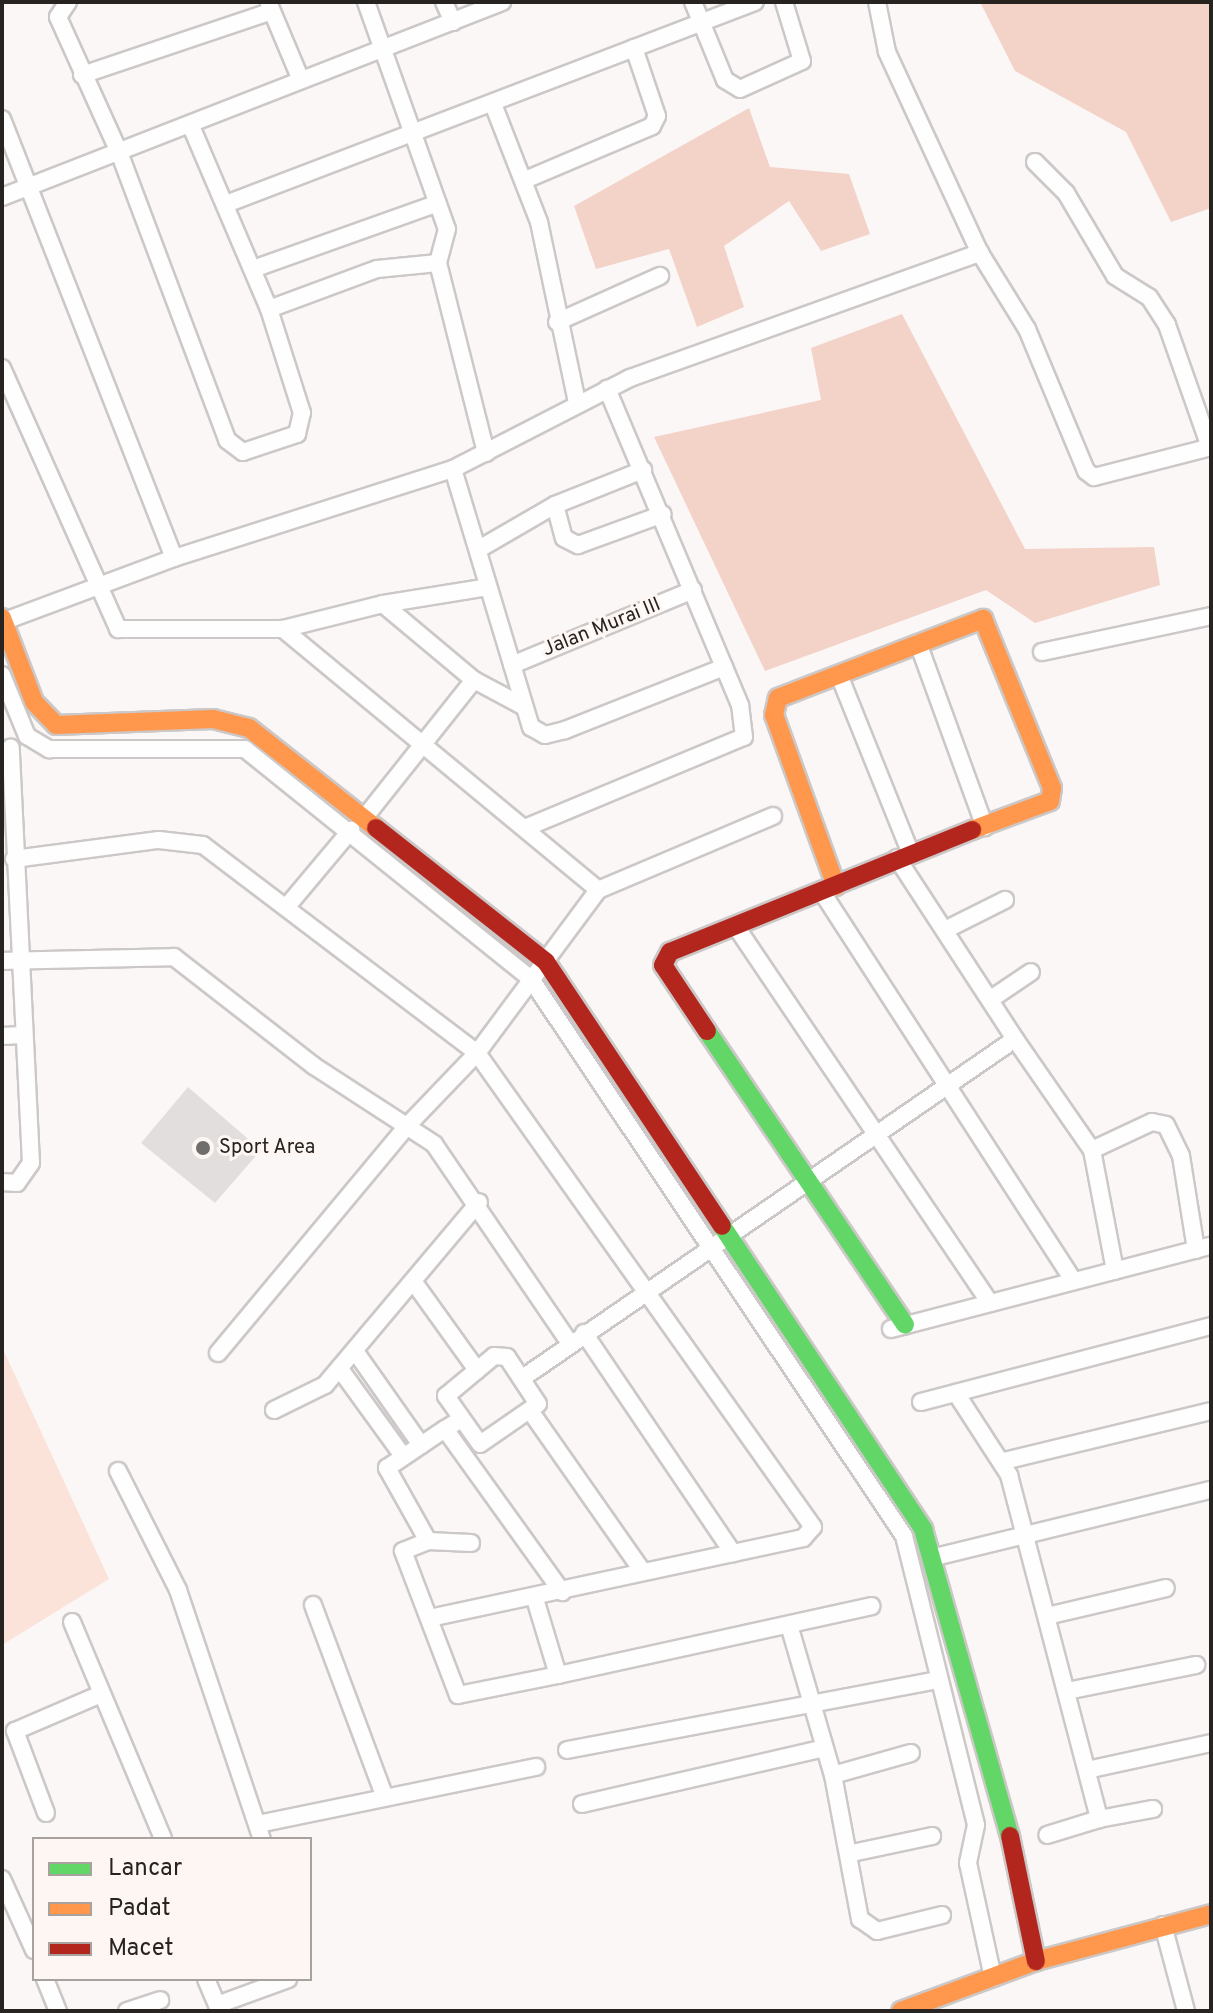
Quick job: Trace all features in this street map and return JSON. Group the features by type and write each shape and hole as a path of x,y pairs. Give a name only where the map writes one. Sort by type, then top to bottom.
{"street":[{"path":"68,2 58,17 119,152 227,440 243,452 304,426 269,309 190,124"},
{"path":"366,2 386,50 448,237 438,263 486,453"},
{"path":"444,2 453,22"},
{"path":"2,197 386,50 502,2"},
{"path":"693,2 725,80 740,89 802,61 784,2"},
{"path":"226,204 415,136 755,2"},
{"path":"877,2 887,52 980,253 1027,329 1086,471 1094,477 1210,447 1167,325 1149,297 1115,276 1066,193 1035,162"},
{"path":"82,75 270,6 301,80"},
{"path":"525,180 652,126 657,116 634,48"},
{"path":"493,104 525,180 577,403"},
{"path":"2,119 174,558"},
{"path":"253,269 438,203"},
{"path":"980,253 607,389 453,469 174,558 3,621 34,702 56,725 231,722 271,740 546,962 732,1233 923,1529 1022,1880 1036,1961"},
{"path":"269,309 377,269 438,263"},
{"path":"557,322 660,276"},
{"path":"2,368 107,618 130,632 283,629 383,604 488,587"},
{"path":"525,828 739,744 744,721 663,514 607,389"},
{"path":"453,469 531,727 545,735 724,667"},
{"path":"479,549 555,505 643,470"},
{"path":"555,505 564,538 578,545 663,514"},
{"name":"Jalan Murai III","path":"512,665 693,590"},
{"path":"383,604 474,680 523,706"},
{"path":"1042,652 1211,616"},
{"path":"1073,1280 942,1084 829,889 774,715 786,692 839,675 976,619 987,623 1052,788 1043,807 904,856 829,889 670,952 663,965 807,1178 898,1327 1203,1248 1181,1156 1166,1125 1152,1122 1092,1150"},
{"path":"283,629 418,747 525,828 598,890"},
{"path":"918,643 985,827"},
{"path":"2,675 27,736 49,749 228,744 245,749 351,830 531,979 904,1536 976,1825 968,1863 993,1978"},
{"path":"839,675 904,856 1015,1039 1092,1150 1115,1271"},
{"path":"365,817 474,680"},
{"path":"2,1182 17,1183 31,1163 22,1035 10,961 14,859 6,748 27,736"},
{"path":"320,807 331,789"},
{"path":"218,1353 408,1125 477,1053 598,890 773,816"},
{"path":"289,904 351,830"},
{"path":"14,859 159,840 203,845 289,904 477,1053 648,1290 813,1527 803,1538 641,1569 535,1599 433,1617"},
{"path":"947,929 1005,900"},
{"path":"735,925 990,1303"},
{"path":"10,961 174,957 314,1066 434,1144 733,1553"},
{"path":"991,999 1031,972"},
{"path":"2,1036 22,1035"},
{"path":"524,1377 942,1084 1015,1039"},
{"path":"274,1410 303,1400 340,1369 479,1202"},
{"path":"413,1281 477,1370"},
{"path":"921,1402 1211,1326"},
{"path":"355,1351 421,1445"},
{"path":"452,1425 480,1444 531,1412 538,1399 524,1377 500,1354 446,1396 452,1425 562,1592"},
{"path":"340,1369 403,1456"},
{"path":"956,1393 1004,1461 1099,1819"},
{"path":"1004,1461 1211,1411"},
{"path":"531,1412 641,1569"},
{"path":"428,1541 388,1474 403,1456 452,1425"},
{"path":"118,1471 178,1590 260,1832 384,1795 536,1767"},
{"path":"931,1558 1024,1541 1211,1490"},
{"path":"904,1536 923,1529"},
{"path":"471,1543 428,1541 403,1554 433,1617 458,1695 871,1606"},
{"path":"1047,1616 1166,1588"},
{"path":"535,1599 558,1675"},
{"path":"313,1605 384,1795"},
{"path":"72,1622 162,1837"},
{"path":"789,1625 833,1775 867,1930 942,1915"},
{"path":"1067,1691 1196,1665"},
{"path":"567,1750 813,1700 938,1680"},
{"path":"46,1813 15,1731 101,1694"},
{"path":"1087,1770 1211,1743"},
{"path":"582,1804 824,1748"},
{"path":"833,1775 911,1753"},
{"path":"1047,1835 1099,1819 1153,1809"},
{"path":"852,1853 932,1836"},
{"path":"2,1879 32,1946"},
{"path":"901,2011 1036,1961 1211,1914"},
{"path":"1163,1925 1186,2011"},
{"path":"46,1981 58,2011"},
{"path":"207,1981 218,2008 283,1981"},
{"path":"127,2011 160,2000"}],"shaded area":[{"path":"980,2 1209,2 1211,208 1171,222 1126,132 1015,71"},
{"path":"749,108 770,167 849,174 870,234 821,251 789,201 724,246 744,307 697,327 669,249 596,269 574,206"},
{"path":"902,314 1025,549 1154,547 1160,585 1035,623 986,590 765,671 654,437 821,400 811,348"},
{"path":"2,1347 109,1579 2,1645"}],"building":[{"name":"Sport Area","path":"188,1087 261,1150 215,1203 141,1143"}],"traffic: fast":[{"path":"707,1031 905,1325"},
{"path":"722,1226 923,1529 1010,1836"}],"traffic: slow":[{"path":"2,618 34,702 56,725 213,719 249,728 376,828"},
{"path":"836,886 774,715 778,698 983,619 1052,788 1050,801 972,830"},
{"path":"901,2011 1036,1961 1211,1914"}],"traffic: jam":[{"path":"376,828 546,962 722,1226"},
{"path":"707,1031 663,965 670,952 972,830"},
{"path":"1010,1836 1036,1961"}],"place":[{"name":"Sport Area","path":"203,1148"}]}
